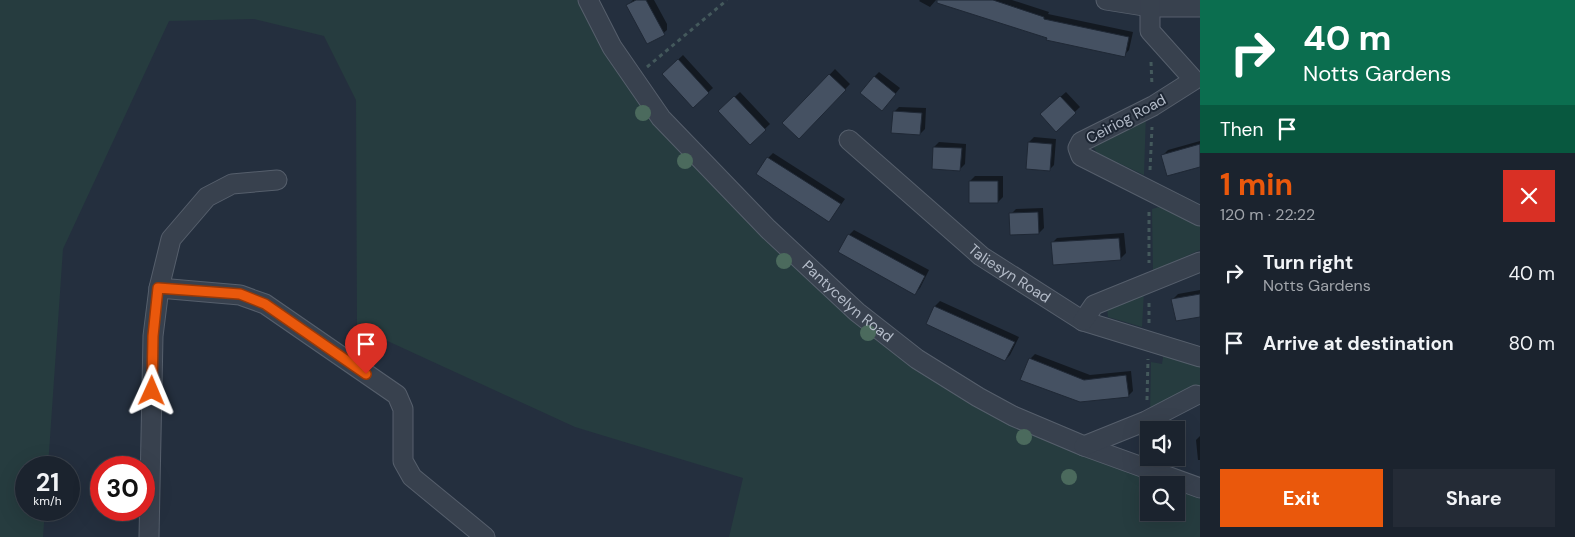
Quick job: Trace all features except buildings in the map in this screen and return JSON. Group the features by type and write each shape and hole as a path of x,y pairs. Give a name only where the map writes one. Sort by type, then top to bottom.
{"street":[{"name":"Pantycelyn Road","path":"588,0 612,47 661,118 768,229 857,312 917,359 978,397 1013,416 1084,446 1200,488"},
{"path":"1106,0 1200,7"},
{"path":"1150,4 1150,31"},
{"name":"Ceiriog Road","path":"1150,31 1194,80 1153,106 1081,142 1078,148 1081,156 1200,216"},
{"name":"Taliesyn Road","path":"849,140 981,256 1084,320 1149,342 1200,356"},
{"path":"149,537 153,336 158,288 171,238 208,197 232,184 276,180"},
{"path":"1084,320 1094,305 1200,262"},
{"path":"158,288 240,294 265,304 397,394 403,409 403,461 412,477 485,537"},
{"path":"1146,421 1196,394"},
{"path":"1084,446 1140,423"}],"path":[{"path":"642,70 727,0"},
{"path":"1146,421 1149,342 1149,191 1153,106 1150,31"}],"green space":[{"path":"0,0 581,0 641,105 934,379 1071,450 1140,476 1140,521 1185,521 1185,493 1200,499 1200,537 729,537 743,478 575,427 357,327 356,100 324,36 254,19 169,21 63,249 49,456 15,456 15,521 44,521 43,537 0,537"},
{"path":"1146,112 1144,175 1097,153 1093,146"},
{"path":"1167,205 1200,222 1200,250 1153,271 1152,209"},
{"path":"1144,291 1142,327 1108,317 1107,309"},
{"path":"1164,351 1200,363 1200,386 1150,413 1151,362 1162,364"}],"route":[{"path":"152,391 153,336 158,288 240,294 265,304 366,374"}]}
